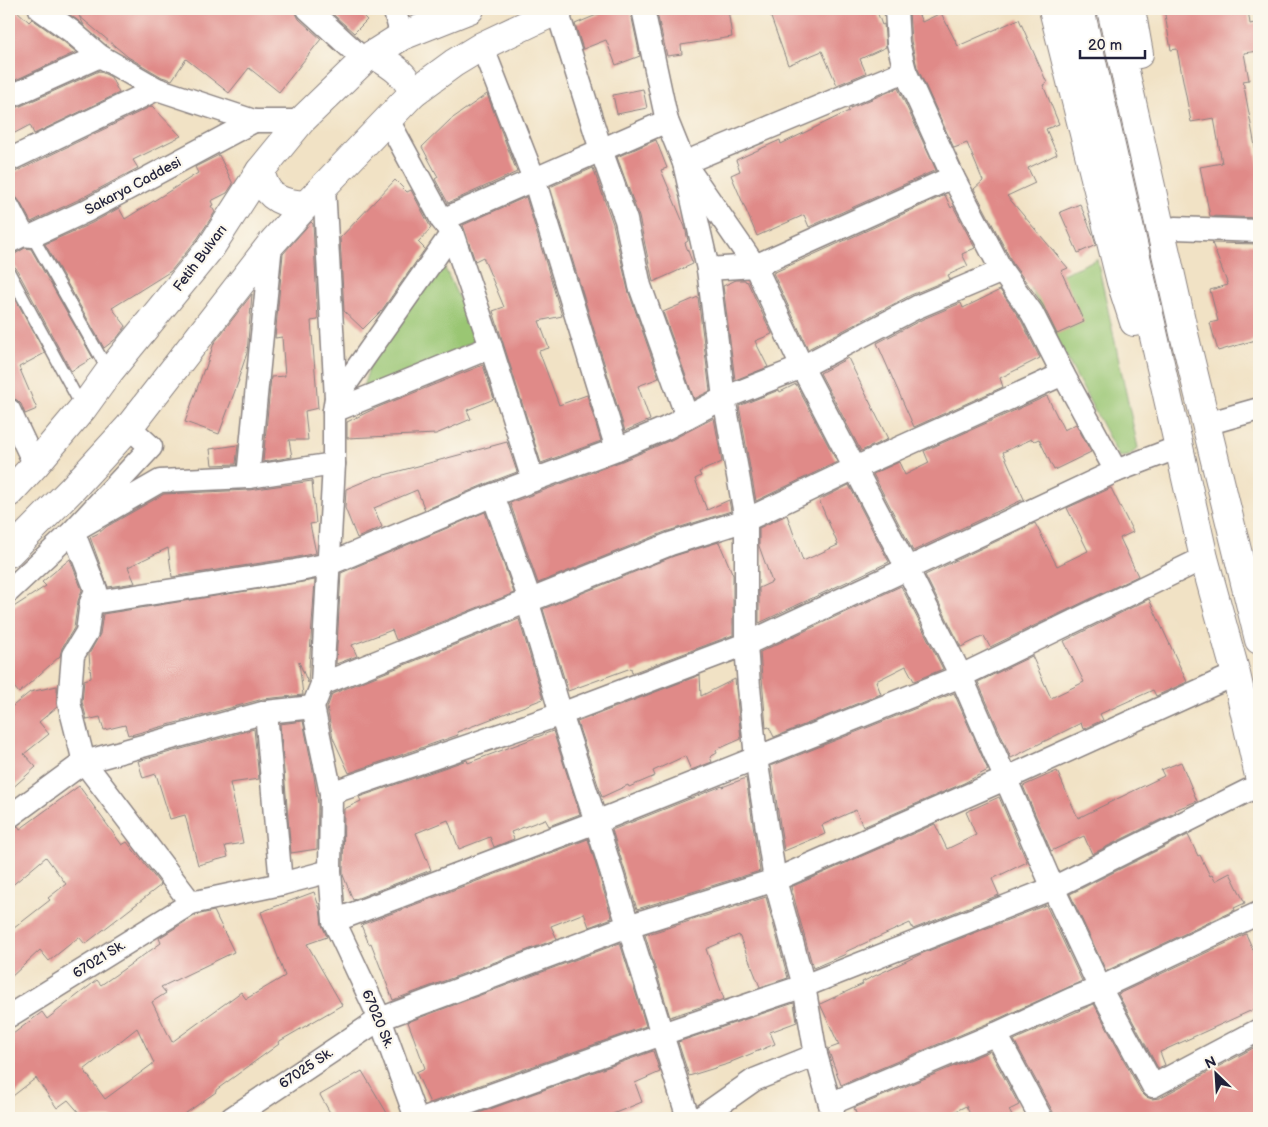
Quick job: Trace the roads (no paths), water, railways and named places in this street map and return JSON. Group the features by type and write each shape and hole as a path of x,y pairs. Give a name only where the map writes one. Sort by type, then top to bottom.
{"main road":[{"path":"402,36 470,9"},
{"path":"9,553 73,488 129,427 271,244 413,93 454,63 482,46 558,9"},
{"path":"1053,9 1121,282 1134,323 1157,352"},
{"path":"1080,9 1204,558 1236,674 1259,776"},
{"path":"1111,9 1185,338 1259,640"},
{"path":"1131,9 1146,94 1187,287 1185,338"},
{"name":"Fetih Bulvarı","path":"9,493 83,408 109,372 211,247 260,172 301,121 368,57 402,36"},
{"path":"368,57 389,64 409,83 413,93"},
{"path":"260,172 266,189 275,197 288,204 315,196"}],"street":[{"path":"40,9 71,31 100,56 157,89 254,121 301,121"},
{"path":"308,9 368,57"},
{"path":"394,9 402,36"},
{"path":"558,9 601,150 626,220 640,286 687,417"},
{"path":"643,9 667,121 684,163 708,269 724,398 746,520 746,644 756,758 775,880 804,986 816,1054 832,1111 1259,913"},
{"path":"896,9 898,43 905,72 953,177 1002,271 1032,313 1116,470"},
{"path":"482,46 534,179 617,449"},
{"path":"9,97 100,56"},
{"path":"684,163 905,72"},
{"path":"9,160 157,89"},
{"path":"388,120 447,226 491,347 533,480"},
{"name":"Sakarya Caddesi","path":"21,238 86,211 254,121"},
{"path":"335,404 447,226 534,179 667,121"},
{"path":"684,163 754,266 802,367 961,676 1053,888 1100,988 1153,1086 1259,1030"},
{"path":"708,269 754,266 953,177"},
{"path":"315,196 335,404 334,464 322,684 313,707 332,793 330,871 334,921 596,822 961,676 1204,558"},
{"path":"9,208 21,238"},
{"path":"1175,228 1259,231"},
{"path":"248,477 271,244"},
{"path":"91,603 329,564 493,495 617,449 666,428 724,398 802,367 917,307 1002,271"},
{"path":"335,404 491,347"},
{"path":"322,684 670,544 746,520 855,468 1063,374"},
{"path":"1206,424 1259,409"},
{"path":"9,410 35,465"},
{"path":"9,591 73,531 151,447 129,427"},
{"path":"332,793 561,714 746,644 1116,470 1179,448"},
{"path":"73,531 160,481 248,477 334,464"},
{"path":"493,495 530,600 530,610 561,714 688,1118"},
{"path":"73,531 96,590 91,603 87,632 73,655 69,704 84,762 191,903"},
{"name":"67025 Sk.","path":"232,1118 380,1019 628,926 775,880 1005,779 1236,674"},
{"path":"9,817 84,762 266,712 313,707"},
{"path":"266,712 281,884"},
{"path":"427,1118 662,1034 804,986 1053,888 1259,785"},
{"name":"67021 Sk.","path":"9,1016 191,903 281,884 330,871"},
{"name":"67020 Sk.","path":"334,921 380,1019 416,1118"},
{"path":"996,1034 1041,1118"},
{"path":"700,1118 754,1080 816,1054"}],"lane":[{"path":"21,238 109,372"},
{"path":"9,272 83,408"}]}
